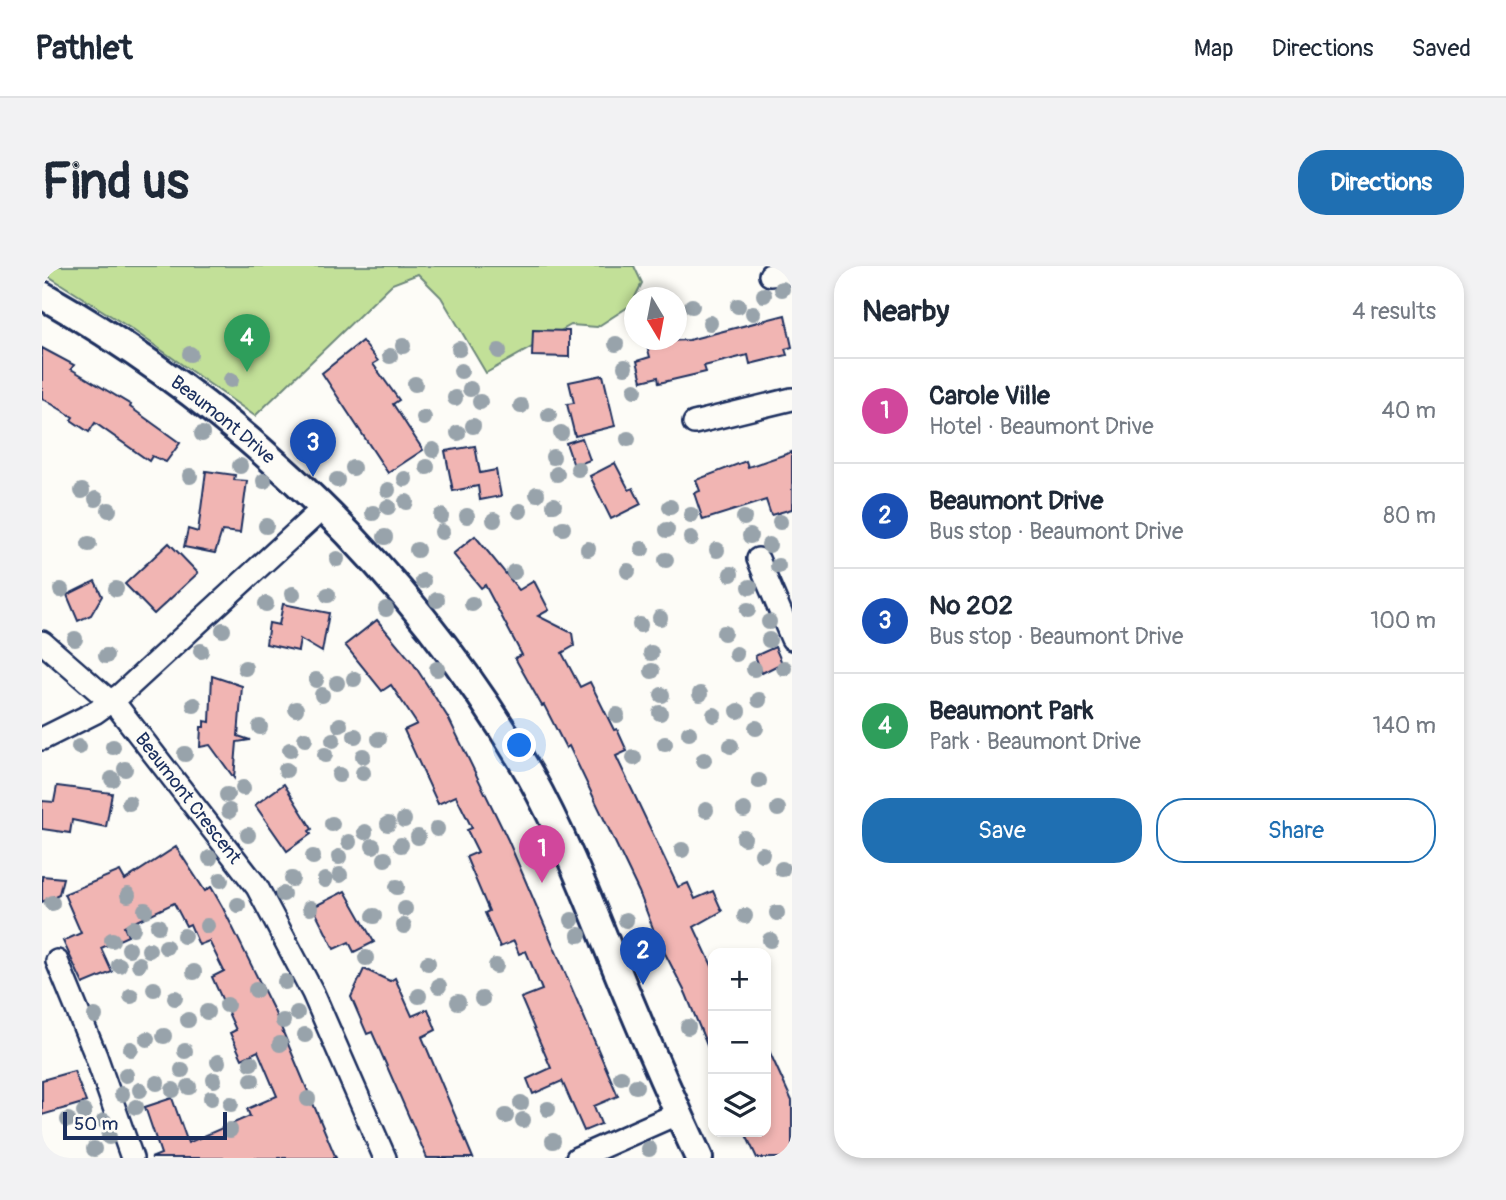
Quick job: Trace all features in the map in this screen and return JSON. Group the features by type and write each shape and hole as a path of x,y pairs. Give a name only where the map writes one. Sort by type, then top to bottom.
{"street":[{"path":"770,275 792,273"},
{"name":"Beaumont Drive","path":"42,295 119,344 228,421 324,508 434,633 505,734 556,829 699,1158"},
{"path":"694,423 792,399"},
{"path":"42,739 111,702 324,508"},
{"path":"758,559 791,636"},
{"name":"Beaumont Crescent","path":"42,642 111,702 229,848 272,910 330,1028 385,1158"},
{"path":"57,961 96,1056 132,1158"},
{"path":"577,1158 679,1113"}],"green space":[{"path":"42,266 634,266 642,283 640,287 624,287 624,310 597,327 571,325 486,373 441,297 418,274 392,284 255,416 130,328 42,272"}],"building":[{"path":"785,315 792,347 785,349 787,355 750,364 748,355 704,366 706,372 659,383 658,377 642,381 637,361 650,357 648,350 687,350 689,340"},
{"path":"533,330 569,331 569,357 532,356"},
{"path":"362,341 378,361 373,364 399,400 393,404 423,450 388,473 322,373"},
{"path":"42,348 74,365 71,369 131,405 130,407 180,443 166,462 152,456 149,461 95,423 89,432 71,420 73,417 42,398"},
{"path":"603,375 615,426 575,436 567,404 574,403 569,382"},
{"path":"582,438 590,460 574,466 566,443"},
{"path":"475,446 480,473 496,470 501,496 480,500 478,486 453,491 445,451"},
{"path":"792,452 792,509 771,515 766,500 703,520 694,493 700,491 696,480 746,461 748,467"},
{"path":"615,463 629,490 633,488 641,504 611,519 590,476"},
{"path":"206,471 235,475 234,480 247,481 240,533 222,531 215,553 184,547 188,529 198,532"},
{"path":"475,536 519,590 534,581 549,610 538,616 572,633 574,646 562,653 580,687 590,682 614,730 617,729 627,751 616,756 678,887 688,883 695,899 713,891 722,911 694,927 708,957 708,1048 686,994 656,936 639,892 569,746 566,748 515,658 522,655 485,585 481,588 453,554"},
{"path":"169,543 198,573 154,614 125,584"},
{"path":"95,581 102,596 91,615 78,621 67,595"},
{"path":"283,604 329,613 322,652 300,639 298,651 266,644 269,623 279,625"},
{"path":"377,620 413,663 449,719 508,840 618,1096 594,1106 601,1124 584,1131 562,1081 533,1094 527,1079 551,1068 521,998 542,990 526,951 519,954 514,941 500,947 485,913 489,911 466,857 478,852 467,830 472,828 456,796 438,804 404,730 417,724 391,685 382,691 345,645"},
{"path":"775,647 782,663 762,673 755,656"},
{"path":"212,676 242,686 238,736 250,740 237,742 234,778 210,745 200,747 201,727 204,727 204,721 210,722"},
{"path":"284,784 312,829 309,831 311,834 287,851 255,805"},
{"path":"57,786 112,793 106,827 72,820 70,833 42,829 42,801 54,802"},
{"path":"176,847 205,891 211,887 223,908 275,1013 336,1158 151,1158 161,1154 145,1107 172,1098 188,1143 250,1116 247,1109 277,1096 258,1051 242,1059 230,1033 236,1030 212,977 224,971 209,941 199,945 190,924 186,926 174,903 124,927 128,936 101,948 112,972 83,984 63,941 81,933 64,894 120,871 125,880"},
{"path":"42,876 63,878 59,894 42,902"},
{"path":"345,891 374,942 354,952 349,942 334,949 313,907"},
{"path":"364,969 390,981 395,978 412,1016 428,1009 436,1030 422,1037 473,1158 427,1158 372,1032 367,1034 351,997"},
{"path":"771,1055 792,1101 792,1158 757,1158 747,1137 771,1137"},
{"path":"74,1071 86,1102 42,1115 42,1080"}],"place":[{"name":"Beaumont Park","path":"247,372"},
{"name":"No 202","path":"313,477"},
{"name":"Carole Ville","path":"542,883"},
{"name":"Beaumont Drive","path":"643,985"}]}
